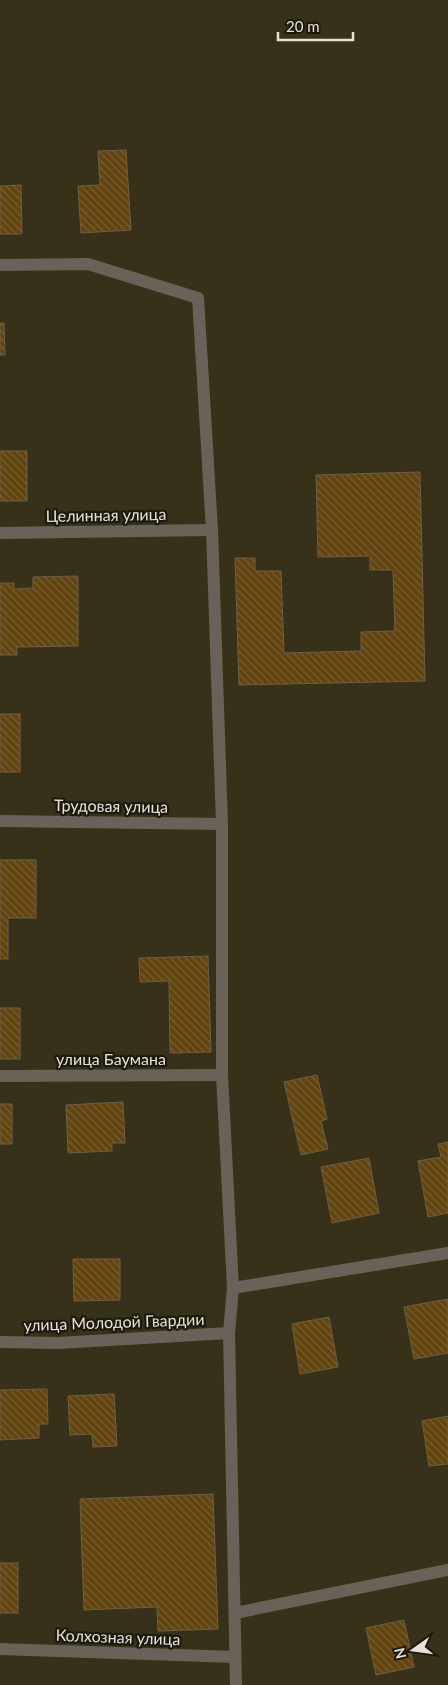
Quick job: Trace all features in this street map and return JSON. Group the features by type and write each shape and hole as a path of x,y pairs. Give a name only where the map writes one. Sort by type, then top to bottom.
{"street":[{"path":"0,265 88,264 198,298 212,530 222,824 222,1075 233,1288 229,1333 236,1685"},
{"name":"Целинная улица","path":"0,533 212,530"},
{"name":"Трудовая улица","path":"0,821 222,824"},
{"name":"улица Баумана","path":"0,1076 222,1075"},
{"path":"233,1288 448,1253"},
{"name":"улица Молодой Гвардии","path":"0,1342 58,1343 229,1333"},
{"path":"234,1613 448,1570"},
{"name":"Колхозная улица","path":"0,1649 235,1657"}],"building":[{"path":"126,150 131,230 81,233 78,186 100,185 98,151"},
{"path":"21,185 22,234 0,234 0,186"},
{"path":"0,323 4,323 5,355 0,355"},
{"path":"0,451 27,451 27,501 0,501"},
{"path":"420,472 425,681 239,685 235,558 255,558 255,571 281,571 284,653 361,651 361,632 395,631 393,570 370,570 370,556 318,557 316,475"},
{"path":"78,576 78,646 17,647 17,655 0,655 0,583 14,583 14,589 33,588 33,577"},
{"path":"0,714 20,714 20,772 0,772"},
{"path":"0,860 36,860 36,918 8,918 8,959 0,959"},
{"path":"208,956 211,1052 170,1053 169,981 140,982 139,958"},
{"path":"0,1008 20,1008 20,1059 0,1059"},
{"path":"317,1075 327,1119 321,1121 328,1149 301,1155 284,1082"},
{"path":"123,1102 125,1143 112,1143 112,1151 68,1153 66,1105"},
{"path":"0,1104 12,1104 12,1144 0,1144"},
{"path":"448,1142 448,1213 428,1217 418,1161 441,1157 438,1144"},
{"path":"369,1158 379,1213 332,1223 321,1167"},
{"path":"73,1259 120,1259 120,1300 74,1301"},
{"path":"448,1299 448,1353 414,1359 404,1307"},
{"path":"329,1317 338,1367 300,1374 292,1324"},
{"path":"47,1389 48,1424 39,1424 39,1438 0,1440 0,1390"},
{"path":"114,1394 117,1446 93,1447 92,1434 70,1435 68,1396"},
{"path":"448,1416 448,1464 429,1466 422,1421"},
{"path":"213,1494 218,1629 158,1631 157,1607 84,1610 80,1499"},
{"path":"0,1563 18,1563 18,1613 0,1613"},
{"path":"404,1620 414,1667 376,1675 366,1628"}]}
